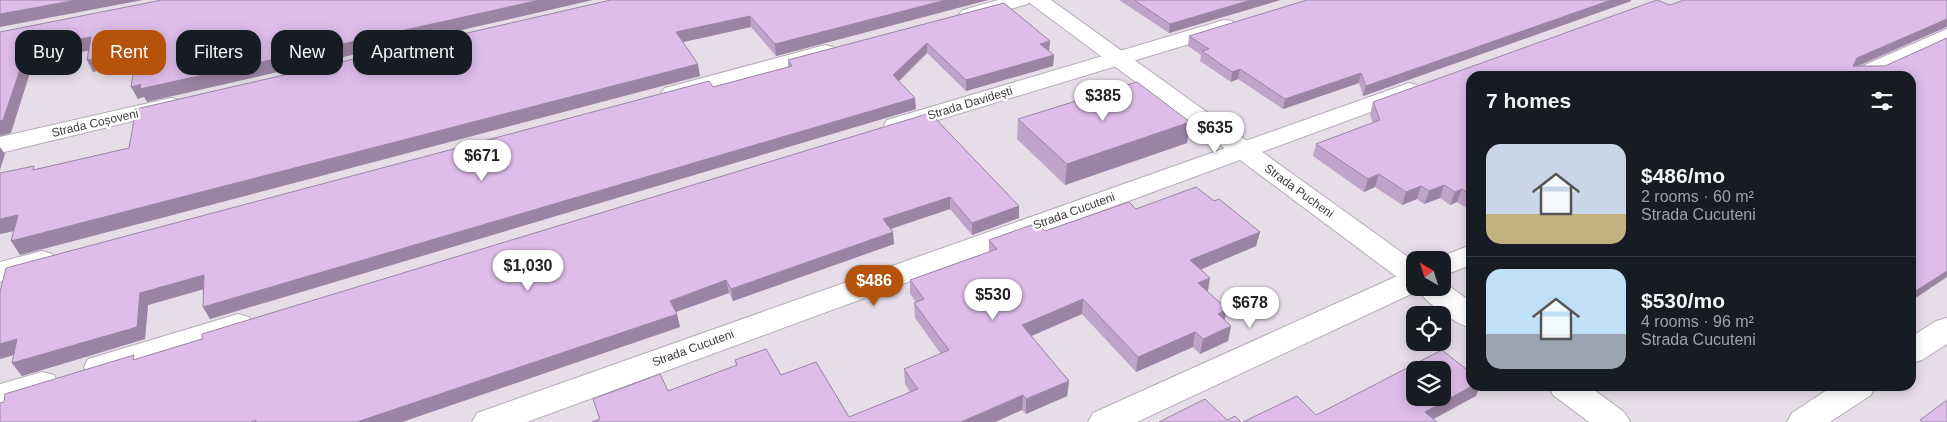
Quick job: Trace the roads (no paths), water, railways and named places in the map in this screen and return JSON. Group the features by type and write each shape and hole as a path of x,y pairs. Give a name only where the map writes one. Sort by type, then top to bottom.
{"street":[{"path":"952,18 1021,0"},
{"name":"Strada Pucheni","path":"1038,0 1406,269"},
{"name":"Strada Davidești","path":"868,134 1244,20"},
{"path":"1869,71 1947,36"},
{"path":"654,98 847,47"},
{"name":"Strada Cucuteni","path":"489,422 1433,81"},
{"name":"Strada Coșoveni","path":"0,145 193,100"},
{"path":"0,272 67,254"},
{"path":"1451,263 1466,256"},
{"path":"1105,422 1406,284"},
{"path":"1442,296 1466,313"},
{"path":"0,397 258,319"},
{"path":"1916,349 1947,329"},
{"path":"1572,391 1613,422"},
{"path":"1804,422 1851,391"}]}
